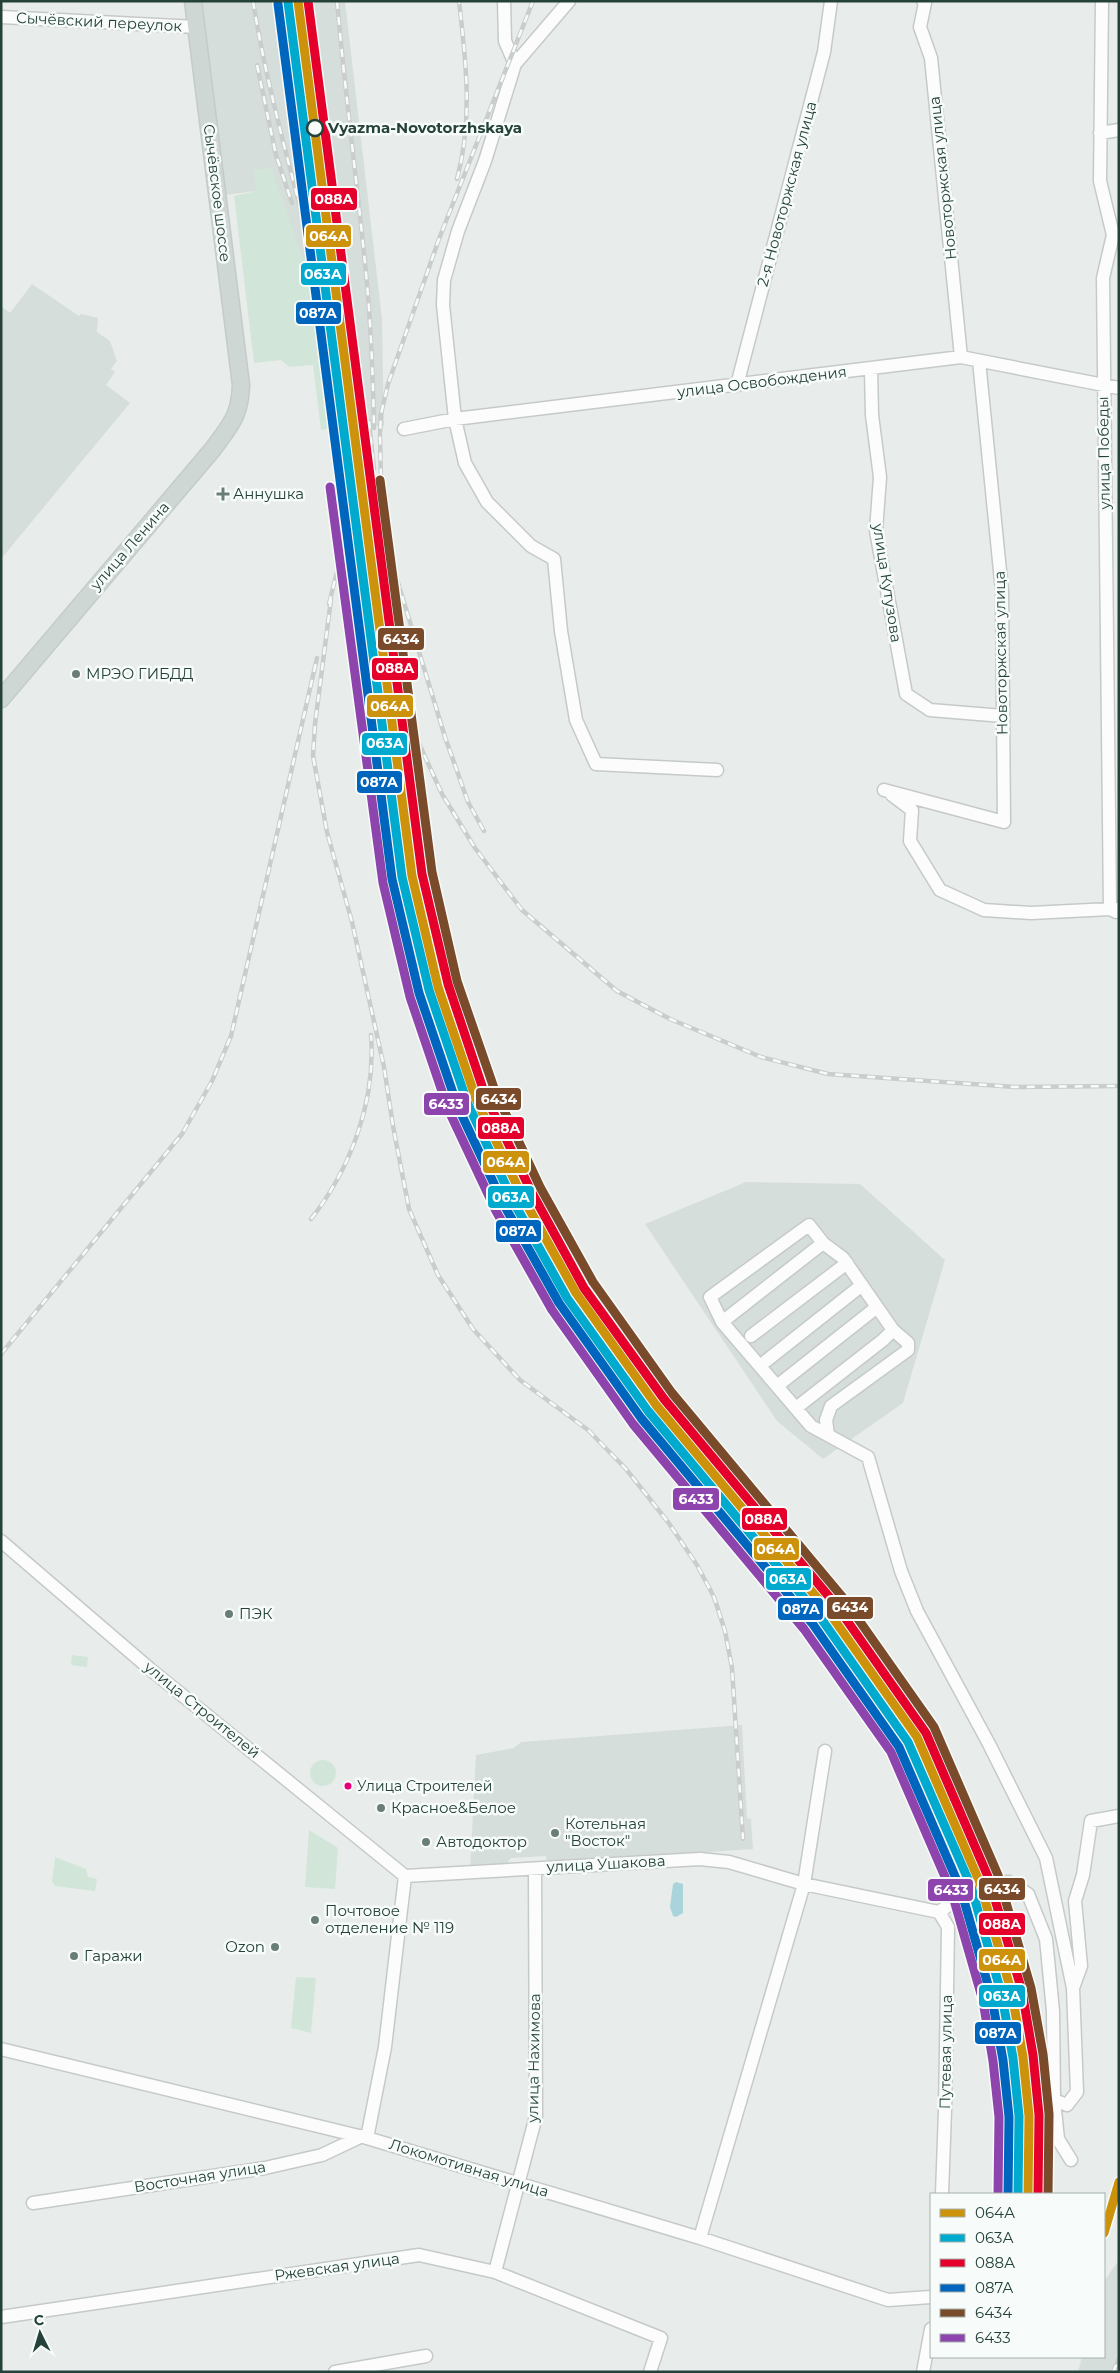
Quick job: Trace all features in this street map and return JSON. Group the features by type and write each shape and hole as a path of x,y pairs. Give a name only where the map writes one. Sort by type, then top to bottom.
{"main road":[{"name":"Сычёвское шоссе","path":"193,1 241,385"},
{"name":"улица Ленина","path":"1,699 234,421 240,406 241,385"}],"street":[{"path":"504,1 505,41 515,64"},
{"path":"569,1 515,64 485,161 458,232 444,280 443,305 455,419 465,463 487,502 531,546 554,559 561,631 576,720 596,764 717,770"},
{"name":"2-я Новоторжская улица","path":"737,385 824,52 830,1"},
{"name":"Новоторжская улица","path":"923,1 925,3 920,27 931,58 961,358"},
{"name":"улица Победы","path":"1102,1 1100,181 1116,235 1102,278 1116,910"},
{"name":"Сычёвский переулок","path":"1,17 197,27"},
{"path":"1100,133 1119,130"},
{"name":"улица Освобождения","path":"404,429 455,419 961,358 1119,388"},
{"name":"Новоторжская улица","path":"979,361 1002,591 1004,822 884,790 912,810 910,841 940,890 984,910 1031,913 1116,910"},
{"name":"улица Кутузова","path":"871,369 872,415 880,477 876,530 906,694 930,710 1003,716"},
{"path":"828,1435 826,1420 831,1406 908,1350 908,1343 892,1330 843,1258 823,1243 809,1224 710,1297 722,1322 811,1426 868,1457 901,1571 916,1611 989,1744 1046,1858 1072,1988 1077,2092 1067,2105 1054,2100"},
{"path":"722,1322 823,1243"},
{"path":"751,1336 847,1263"},
{"path":"766,1361 862,1285"},
{"path":"777,1386 877,1307"},
{"path":"796,1408 883,1340 892,1330"},
{"name":"улица Строителей","path":"1,1541 150,1668 405,1876"},
{"path":"700,2238 804,1884 825,1751"},
{"path":"1072,1988 1081,1966 1075,1901 1083,1875 1091,1820 1119,1816"},
{"name":"улица Ушакова","path":"405,1876 700,1858 729,1862 804,1884 939,1912"},
{"name":"улица Нахимова","path":"495,2272 536,2116 536,1868"},
{"path":"365,2137 385,2047 405,1876"},
{"path":"939,1912 980,1883 1009,1882 1028,1894 1046,1940 1053,2011 1054,2100 1058,2139 1071,2160"},
{"name":"Путевая улица","path":"939,1912 948,1927 942,2193"},
{"name":"Локомотивная улица","path":"1,2049 365,2137 700,2238 888,2300 930,2297"},
{"name":"Восточная улица","path":"33,2203 265,2168 322,2155 365,2137"},
{"name":"Ржевская улица","path":"1,2317 419,2255 495,2272 661,2338 650,2372"},
{"path":"923,2372 930,2334"},
{"path":"335,2372 426,2356"}],"shaded area":[{"path":"199,1 345,1 382,319 384,426 337,427 331,371 256,191 225,195"},
{"path":"32,284 79,316 81,314 98,318 97,332 110,341 117,361 111,369 115,372 106,385 130,403 1,559 1,306 10,313"},
{"path":"746,1182 860,1184 945,1260 903,1403 823,1459 777,1421 645,1224"},
{"path":"742,1725 747,1818 751,1819 753,1849 547,1863 546,1856 511,1858 504,1868 470,1871 476,1755 514,1748 521,1742"},
{"path":"1119,2260 1119,2372 1078,2372 1082,2358 1105,2358 1105,2280"}],"green space":[{"path":"271,168 312,286 331,371 337,427 321,430 313,365 289,367 281,360 254,363 234,196 256,191 254,170"},
{"path":"72,1655 88,1657 87,1667 71,1665"},
{"path":"323,1760 332,1764 336,1773 332,1782 323,1786 314,1782 310,1773 314,1764"},
{"path":"309,1830 338,1848 335,1889 305,1887"},
{"path":"55,1857 86,1869 88,1877 97,1879 95,1891 55,1886 52,1881"},
{"path":"296,1977 316,1978 311,2033 291,2028"}],"water":[{"path":"676,1882 683,1884 683,1913 676,1917 673,1916 670,1907 673,1884"}],"railway":[{"path":"253,1 271,94 318,277 338,369"},
{"path":"337,1 368,292 374,428"},
{"path":"457,179 462,157 467,113 466,68 459,1"},
{"path":"390,556 381,483 380,435 381,414 388,384 439,239 533,1"},
{"path":"257,65 276,155 292,203"},
{"path":"329,604 345,539 350,499 349,453 339,377"},
{"path":"369,421 374,469"},
{"path":"361,491 396,674 411,726 442,794 475,848 522,910 617,991 670,1019 761,1057 828,1074 1015,1087 1119,1086"},
{"path":"388,550 445,737 468,802 484,831"},
{"path":"331,599 315,724 313,756 327,832 352,922 384,1067 409,1209 438,1275 473,1329 520,1380 588,1430 626,1469 668,1522 697,1565 714,1597 725,1631 732,1668 743,1839"},
{"path":"1,1354 182,1134 212,1081 231,1036 317,658"},
{"path":"311,1219 338,1178 358,1133 365,1109 369,1084 371,1035"},
{"path":"1113,2372 1119,2359"}],"transit line":[{"name":"064А","path":"298,1 412,876 438,987 476,1099 522,1196 576,1293 656,1405 828,1611 917,1737 980,1883 1012,1994 1023,2057 1029,2116 1028,2193"},
{"name":"088А","path":"308,1 422,874 448,984 485,1095 531,1191 584,1288 664,1399 836,1605 926,1733 989,1879 1022,1991 1033,2055 1039,2115 1038,2193"},
{"name":"063А","path":"288,2 402,877 429,990 467,1102 513,1201 567,1298 648,1411 820,1617 908,1742 971,1886 1002,1996 1013,2058 1019,2116 1018,2193"},
{"name":"087А","path":"278,4 392,879 419,993 457,1105 504,1205 559,1303 641,1418 812,1623 899,1747 961,1890 992,1999 1003,2060 1009,2117 1008,2193"},
{"name":"6434","path":"380,480 432,872 457,981 495,1091 540,1187 593,1282 672,1393 844,1599 934,1727 998,1875 1031,1988 1043,2054 1049,2114 1048,2193"},
{"name":"6433","path":"330,487 383,883 410,997 448,1109 496,1211 552,1310 633,1424 804,1629 891,1752 952,1893 983,2001 993,2061 999,2117 998,2193"},
{"name":"064А","path":"1105,2230 1119,2182"}],"place":[{"name":"Vyazma-Novotorzhskaya","path":"315,128"},
{"name":"Аннушка","path":"223,494"},
{"name":"МРЭО ГИБДД","path":"76,674"},
{"name":"ПЭК","path":"229,1614"},
{"name":"Улица Строителей","path":"348,1786"},
{"name":"Красное&Белое","path":"381,1808"},
{"name":"Котельная \"Восток\"","path":"555,1833"},
{"name":"Автодоктор","path":"426,1842"},
{"name":"Почтовое отделение № 119","path":"315,1920"},
{"name":"Ozon","path":"275,1947"},
{"name":"Гаражи","path":"74,1956"}]}
